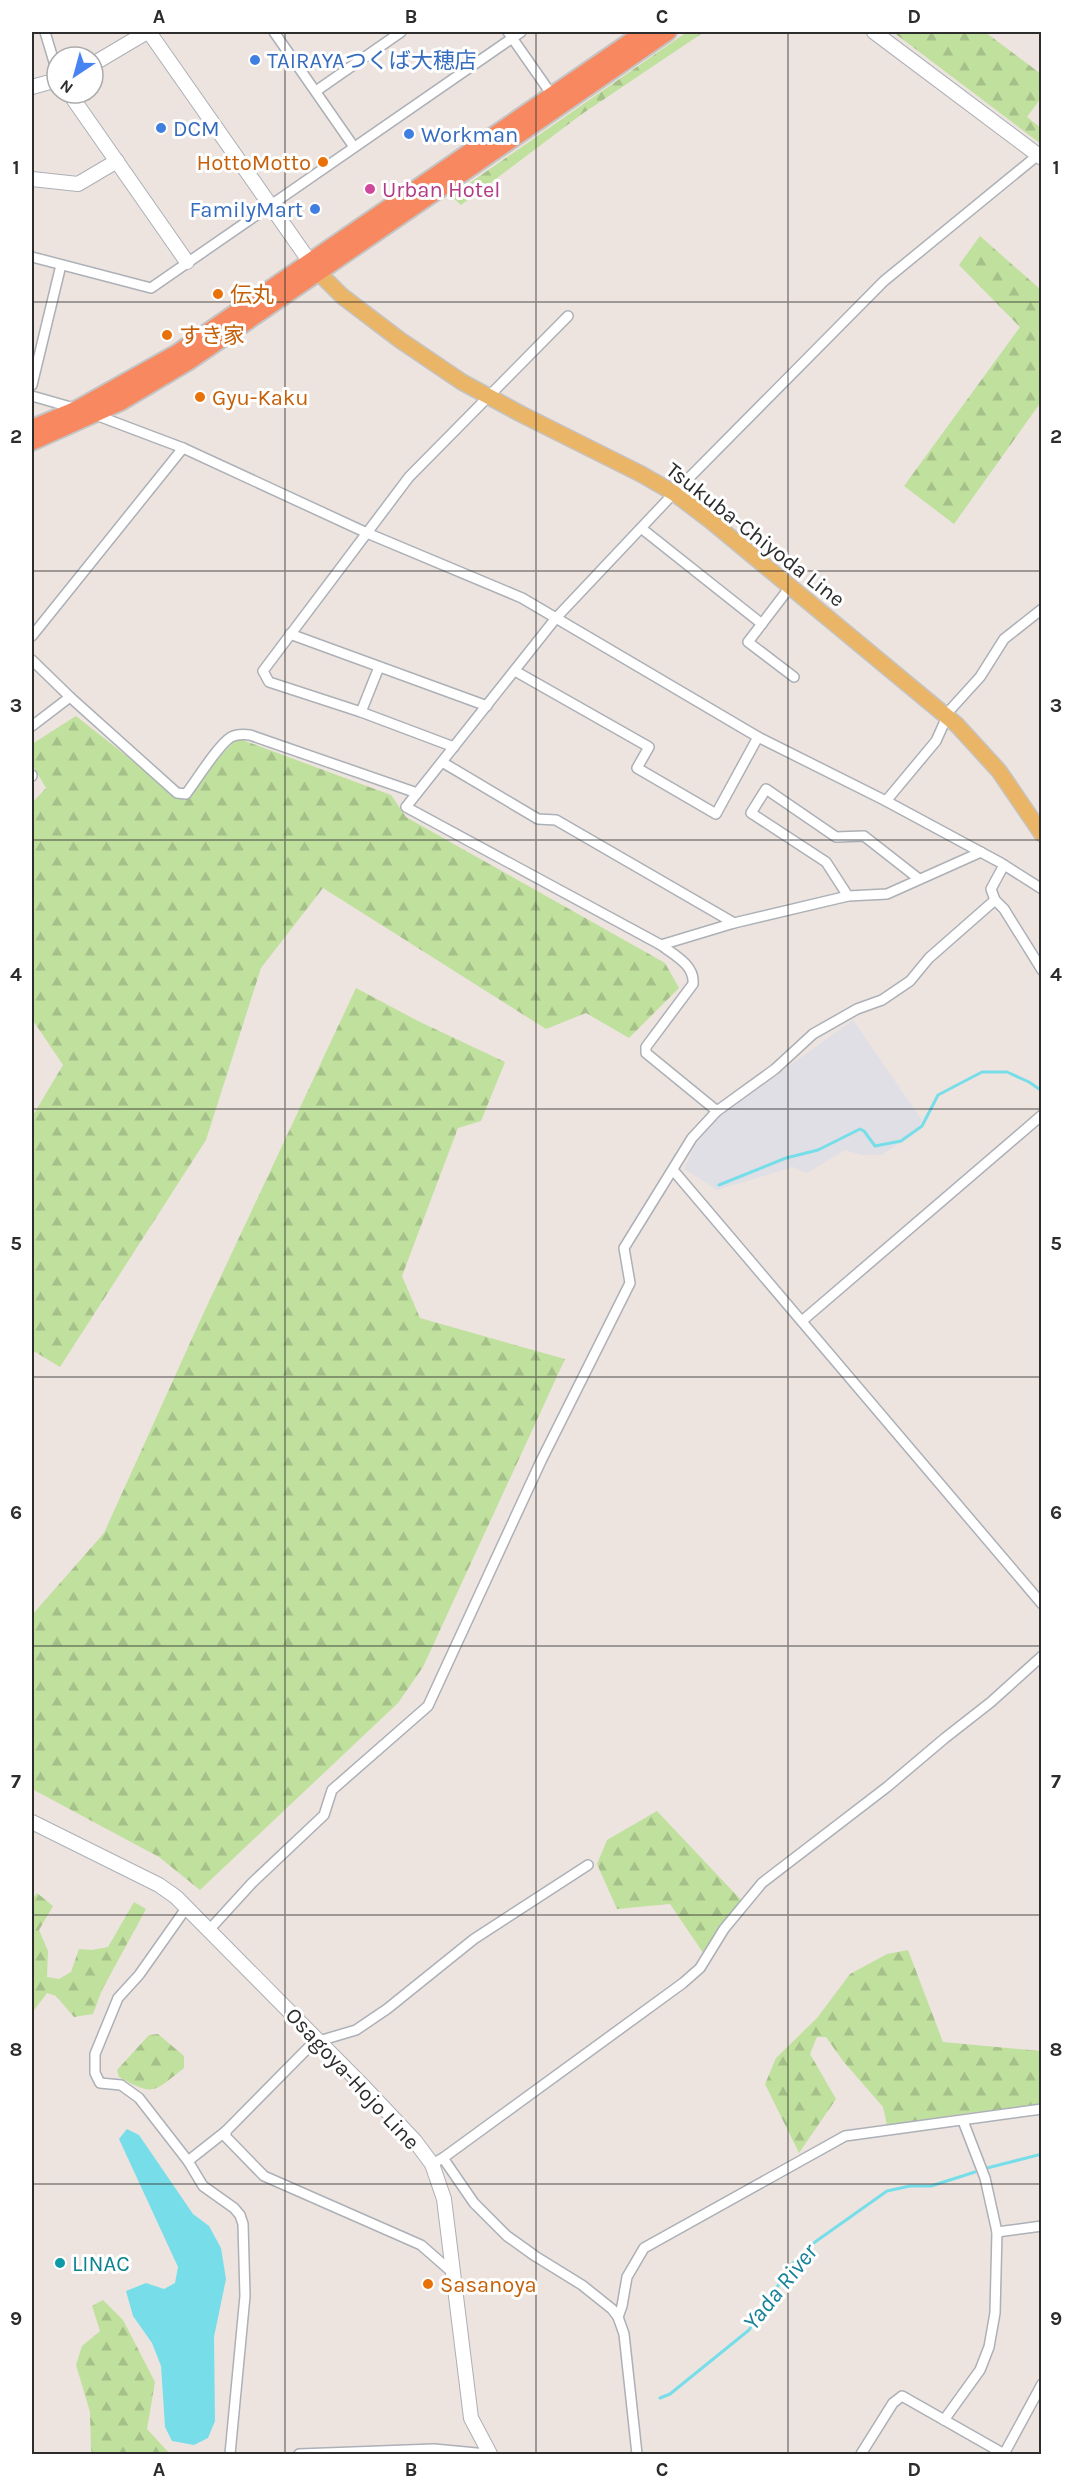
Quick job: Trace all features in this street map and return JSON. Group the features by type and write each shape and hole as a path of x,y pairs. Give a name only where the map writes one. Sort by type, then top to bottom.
{"highway":[{"path":"32,442 121,402 188,362 552,95 645,32"},
{"path":"32,428 77,409 177,353 314,268 668,32"}],"main road":[{"name":"Tsukuba-Chiyoda Line","path":"314,268 342,297 390,333 488,396 609,457 674,493 948,716 999,771 1041,834"}],"street":[{"path":"105,57 148,32 314,268"},
{"path":"276,32 354,147"},
{"path":"316,91 400,32"},
{"path":"717,1111 646,1053 646,1047 693,984 694,976 689,967 661,945 406,807 556,618 674,493 884,281 1040,157 874,32"},
{"path":"32,257 152,288 514,33 552,95"},
{"path":"77,105 187,262"},
{"path":"32,180 78,184 117,161"},
{"path":"32,385 60,265"},
{"path":"454,747 361,712 269,682 263,671 409,477 568,316"},
{"path":"32,338 42,340"},
{"path":"32,396 95,414 183,448 367,533 522,598 758,737 981,852 1041,889"},
{"path":"32,636 183,448"},
{"path":"641,528 762,624"},
{"path":"790,586 748,642 794,677"},
{"path":"886,801 936,741 950,710 980,677 1004,639 1041,609"},
{"path":"290,634 487,706"},
{"path":"32,660 177,793 186,794 222,746 231,738 241,734 250,735 417,793"},
{"path":"361,712 379,667"},
{"path":"515,671 649,747 637,768 716,814 758,737"},
{"path":"32,726 70,697"},
{"path":"442,762 538,819 556,820 734,923"},
{"path":"848,896 826,862 750,813 766,789 836,837 864,836 919,879"},
{"path":"661,945 734,923 848,896 887,894 981,852"},
{"path":"1004,865 991,889 994,900 1004,909 1041,970"},
{"path":"210,1929 252,1883 324,1815 332,1790 428,1706 541,1461 630,1283 624,1248 692,1138 717,1111 775,1069 813,1034 857,1010 882,1000 910,981 929,958 994,900"},
{"path":"802,1320 1041,1115"},
{"path":"673,1170 1041,1604"},
{"path":"637,2454 624,2334 618,2317 612,2309 582,2284 534,2256 507,2236 437,2161 683,1983 700,1968 724,1929 762,1883 887,1787 991,1702 1041,1656"},
{"name":"Osagoya-Hojo Line","path":"32,1822 159,1885 187,1908 437,2161 444,2199 471,2418 489,2454"},
{"path":"188,2162 226,2130 308,2048 320,2041 356,2030 387,2009 474,1939 588,1865"},
{"path":"187,1908 139,1975 118,1998 95,2054 95,2073 100,2083 121,2085 139,2098 188,2162 203,2186 234,2208 240,2215 243,2224 245,2296 230,2454"},
{"path":"618,2317 627,2277 644,2248 845,2136 1041,2109"},
{"path":"944,2420 980,2370 989,2347 995,2313 997,2232 985,2178 963,2121"},
{"path":"226,2130 226,2138 264,2176 421,2245 453,2273"},
{"path":"997,2232 1041,2226"},
{"path":"861,2454 893,2403 902,2397 1004,2454 1041,2384"},
{"path":"299,2454 434,2449 489,2454"}],"shaded area":[{"path":"853,1020 922,1120 917,1131 882,1155 861,1155 845,1150 807,1173 793,1167 717,1190 684,1169 695,1145 719,1116"}],"green space":[{"path":"687,32 704,32 582,114 461,205 451,196"},
{"path":"893,32 985,32 1041,74 1041,98 1027,117 1041,128 1041,144"},
{"path":"980,236 1041,290 1041,402 954,524 904,486 1020,327 959,265"},
{"path":"76,716 181,799 237,738 391,795 406,817 665,963 679,988 629,1038 586,1013 546,1029 323,888 261,968 206,1140 60,1367 32,1350 32,1117 63,1065 32,1019 32,803 46,788 32,764 32,744"},
{"path":"356,988 418,1021 505,1062 481,1121 458,1128 402,1276 420,1318 565,1359 423,1667 398,1703 200,1890 159,1857 32,1789 32,1615 104,1533 199,1323"},
{"path":"657,1811 741,1900 710,1963 670,1904 617,1909 597,1864 607,1840"},
{"path":"37,1893 53,1906 39,1930 48,1951 47,1977 59,1979 71,1972 79,1949 92,1950 108,1947 134,1902 146,1909 102,1990 93,2014 74,2017 56,1996 47,1993 32,2013 32,1900"},
{"path":"908,1950 943,2042 1041,2051 1041,2105 887,2125 883,2107 843,2061 826,2037 817,2037 810,2054 836,2099 799,2153 765,2084 776,2058 817,2018 850,1974 887,1954"},
{"path":"158,2034 184,2056 184,2068 153,2089 140,2087 119,2077 117,2070 149,2035"},
{"path":"103,2300 123,2320 155,2382 147,2429 170,2454 93,2454 91,2450 90,2412 76,2365 82,2346 100,2331 92,2306"}],"water":[{"path":"127,2129 139,2135 193,2214 209,2226 221,2248 226,2279 214,2337 215,2421 208,2438 194,2445 172,2441 165,2427 161,2366 152,2343 133,2316 126,2291 146,2283 164,2289 175,2283 178,2267 119,2139"}],"waterway":[{"path":"719,1185 786,1158 818,1150 860,1129 875,1146 901,1141 922,1126 938,1095 982,1072 1007,1072 1042,1091"},
{"name":"Yada River","path":"987,2168 1042,2154"},
{"name":"Yada River","path":"660,2398 670,2394 749,2330 793,2263 815,2242 887,2191 910,2186 931,2186 975,2172"}],"place":[{"name":"TAIRAYAつくば大穂店","path":"255,60"},
{"name":"DCM","path":"161,128"},
{"name":"Workman","path":"409,134"},
{"name":"HottoMotto","path":"323,162"},
{"name":"Urban Hotel","path":"370,189"},
{"name":"FamilyMart","path":"315,209"},
{"name":"伝丸","path":"218,294"},
{"name":"すき家","path":"167,335"},
{"name":"Gyu-Kaku","path":"200,397"},
{"name":"LINAC","path":"60,2263"},
{"name":"Sasanoya","path":"428,2284"}]}
